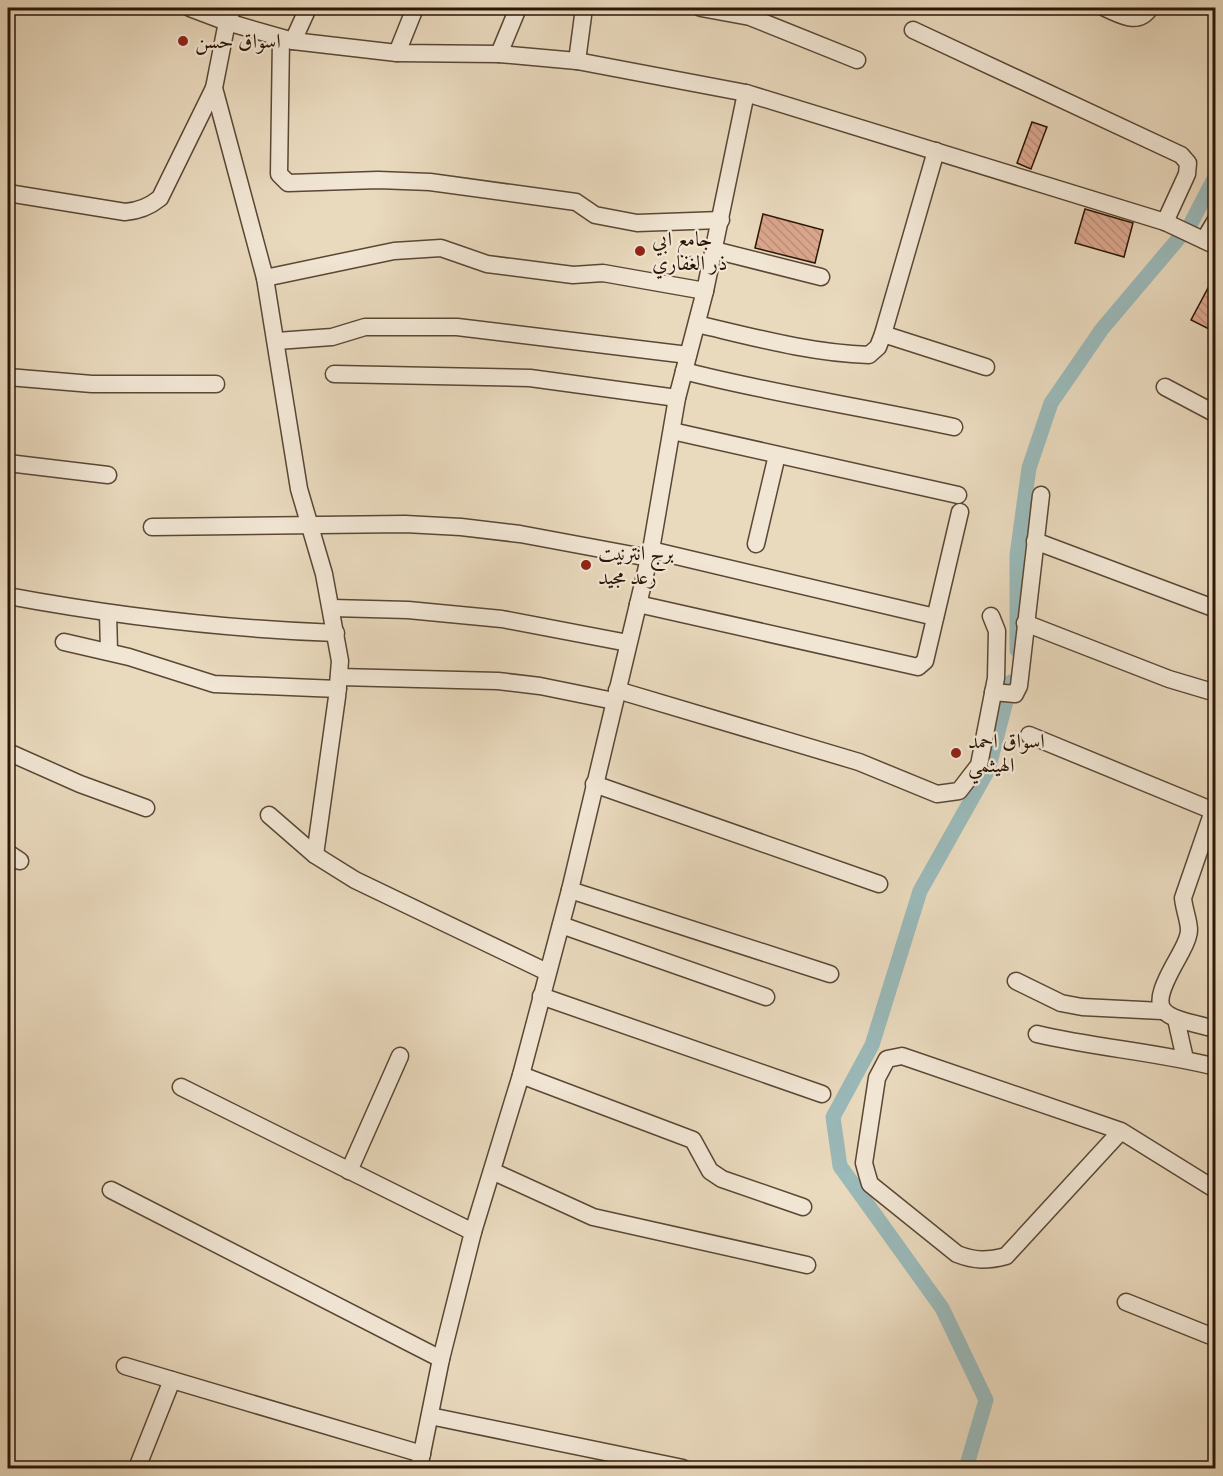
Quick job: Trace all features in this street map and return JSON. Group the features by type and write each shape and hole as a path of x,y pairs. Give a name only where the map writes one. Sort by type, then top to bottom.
{"street":[{"path":"190,8 230,15 287,39 397,53 499,54 577,61 746,93 1165,222 1206,241 1215,220"},
{"path":"308,8 287,39 279,174 288,183 378,180 430,182 576,202 595,215 637,223 721,220"},
{"path":"397,53 415,8"},
{"path":"499,54 518,8"},
{"path":"577,61 584,8"},
{"path":"701,8 750,17 857,60"},
{"path":"1105,8 1129,19 1140,17 1150,8"},
{"path":"8,193 125,212 137,211 153,205 160,198 214,88 230,15"},
{"path":"913,30 1181,155 1188,163 1187,174 1165,222"},
{"path":"214,88 265,278 277,341 298,489 318,552 336,633 338,683 315,855"},
{"path":"125,1366 421,1461 441,1359 473,1232 521,1075 561,925 650,554 677,398 705,291 746,93"},
{"path":"697,324 786,345 843,354 869,355 878,347 883,334 936,151"},
{"path":"265,278 394,251 441,248 487,264 573,275 603,273 705,291"},
{"path":"714,250 821,277"},
{"path":"277,341 332,337 374,326 457,327 686,363 758,390 851,404 954,427"},
{"path":"883,334 986,367"},
{"path":"334,374 530,378 677,398"},
{"path":"8,377 92,384 216,384"},
{"path":"1165,387 1215,414"},
{"path":"672,431 958,495"},
{"path":"756,544 777,455"},
{"path":"8,463 108,475"},
{"path":"993,692 1015,694 1019,686 1041,495"},
{"path":"638,604 918,667 925,661 960,512"},
{"path":"152,527 461,526 650,554 935,617"},
{"path":"1035,541 1215,609"},
{"path":"8,596 108,613 261,630 336,633"},
{"path":"332,608 408,610 502,619 628,643"},
{"path":"108,613 109,651"},
{"path":"64,642 109,651 214,684 498,681 615,696 859,762 937,794 959,791 979,765 993,692 997,631 991,616"},
{"path":"1025,623 1169,679 1215,693"},
{"path":"1029,735 1214,811 1183,898 1184,913 1190,928 1186,942 1164,982 1158,1000 1169,1015 1185,1059"},
{"path":"8,752 80,784 146,808"},
{"path":"594,784 879,884"},
{"path":"269,815 315,855 355,880 547,972"},
{"path":"570,890 830,974"},
{"path":"561,925 766,997"},
{"path":"1016,981 1061,1003 1169,1015 1215,1029"},
{"path":"541,996 822,1094"},
{"path":"1037,1034 1087,1045 1185,1059 1215,1067"},
{"path":"350,1171 400,1056"},
{"path":"1122,1131 1006,1256 992,1260 973,1260 957,1254 870,1184 864,1163 877,1078 887,1059 902,1056 1122,1131 1215,1190"},
{"path":"521,1075 693,1140 710,1171 722,1179 803,1207"},
{"path":"181,1087 473,1232"},
{"path":"492,1171 593,1217 807,1265"},
{"path":"111,1190 441,1359"},
{"path":"1126,1302 1215,1338"},
{"path":"137,1468 172,1380"},
{"path":"430,1416 683,1468"}],"building":[{"path":"1032,122 1047,127 1031,169 1017,163"},
{"path":"1085,209 1133,223 1124,257 1075,243"},
{"path":"763,214 823,230 815,263 755,248"},
{"path":"1208,288 1215,292 1215,332 1191,320"}],"waterway":[{"path":"1017,650 1017,555 1029,468 1051,403 1102,329 1190,225 1216,175"},
{"path":"966,1468 986,1400 942,1308 840,1166 833,1117 872,1045 920,891 988,770 1011,682"}],"place":[{"name":"اسواق حسن","path":"183,41"},
{"name":"جامع ابي ذر الغفاري","path":"640,251"},
{"name":"برج انترنيت رعد مجيد","path":"586,565"},
{"name":"اسواق احمد الهيثمي","path":"956,753"}]}
